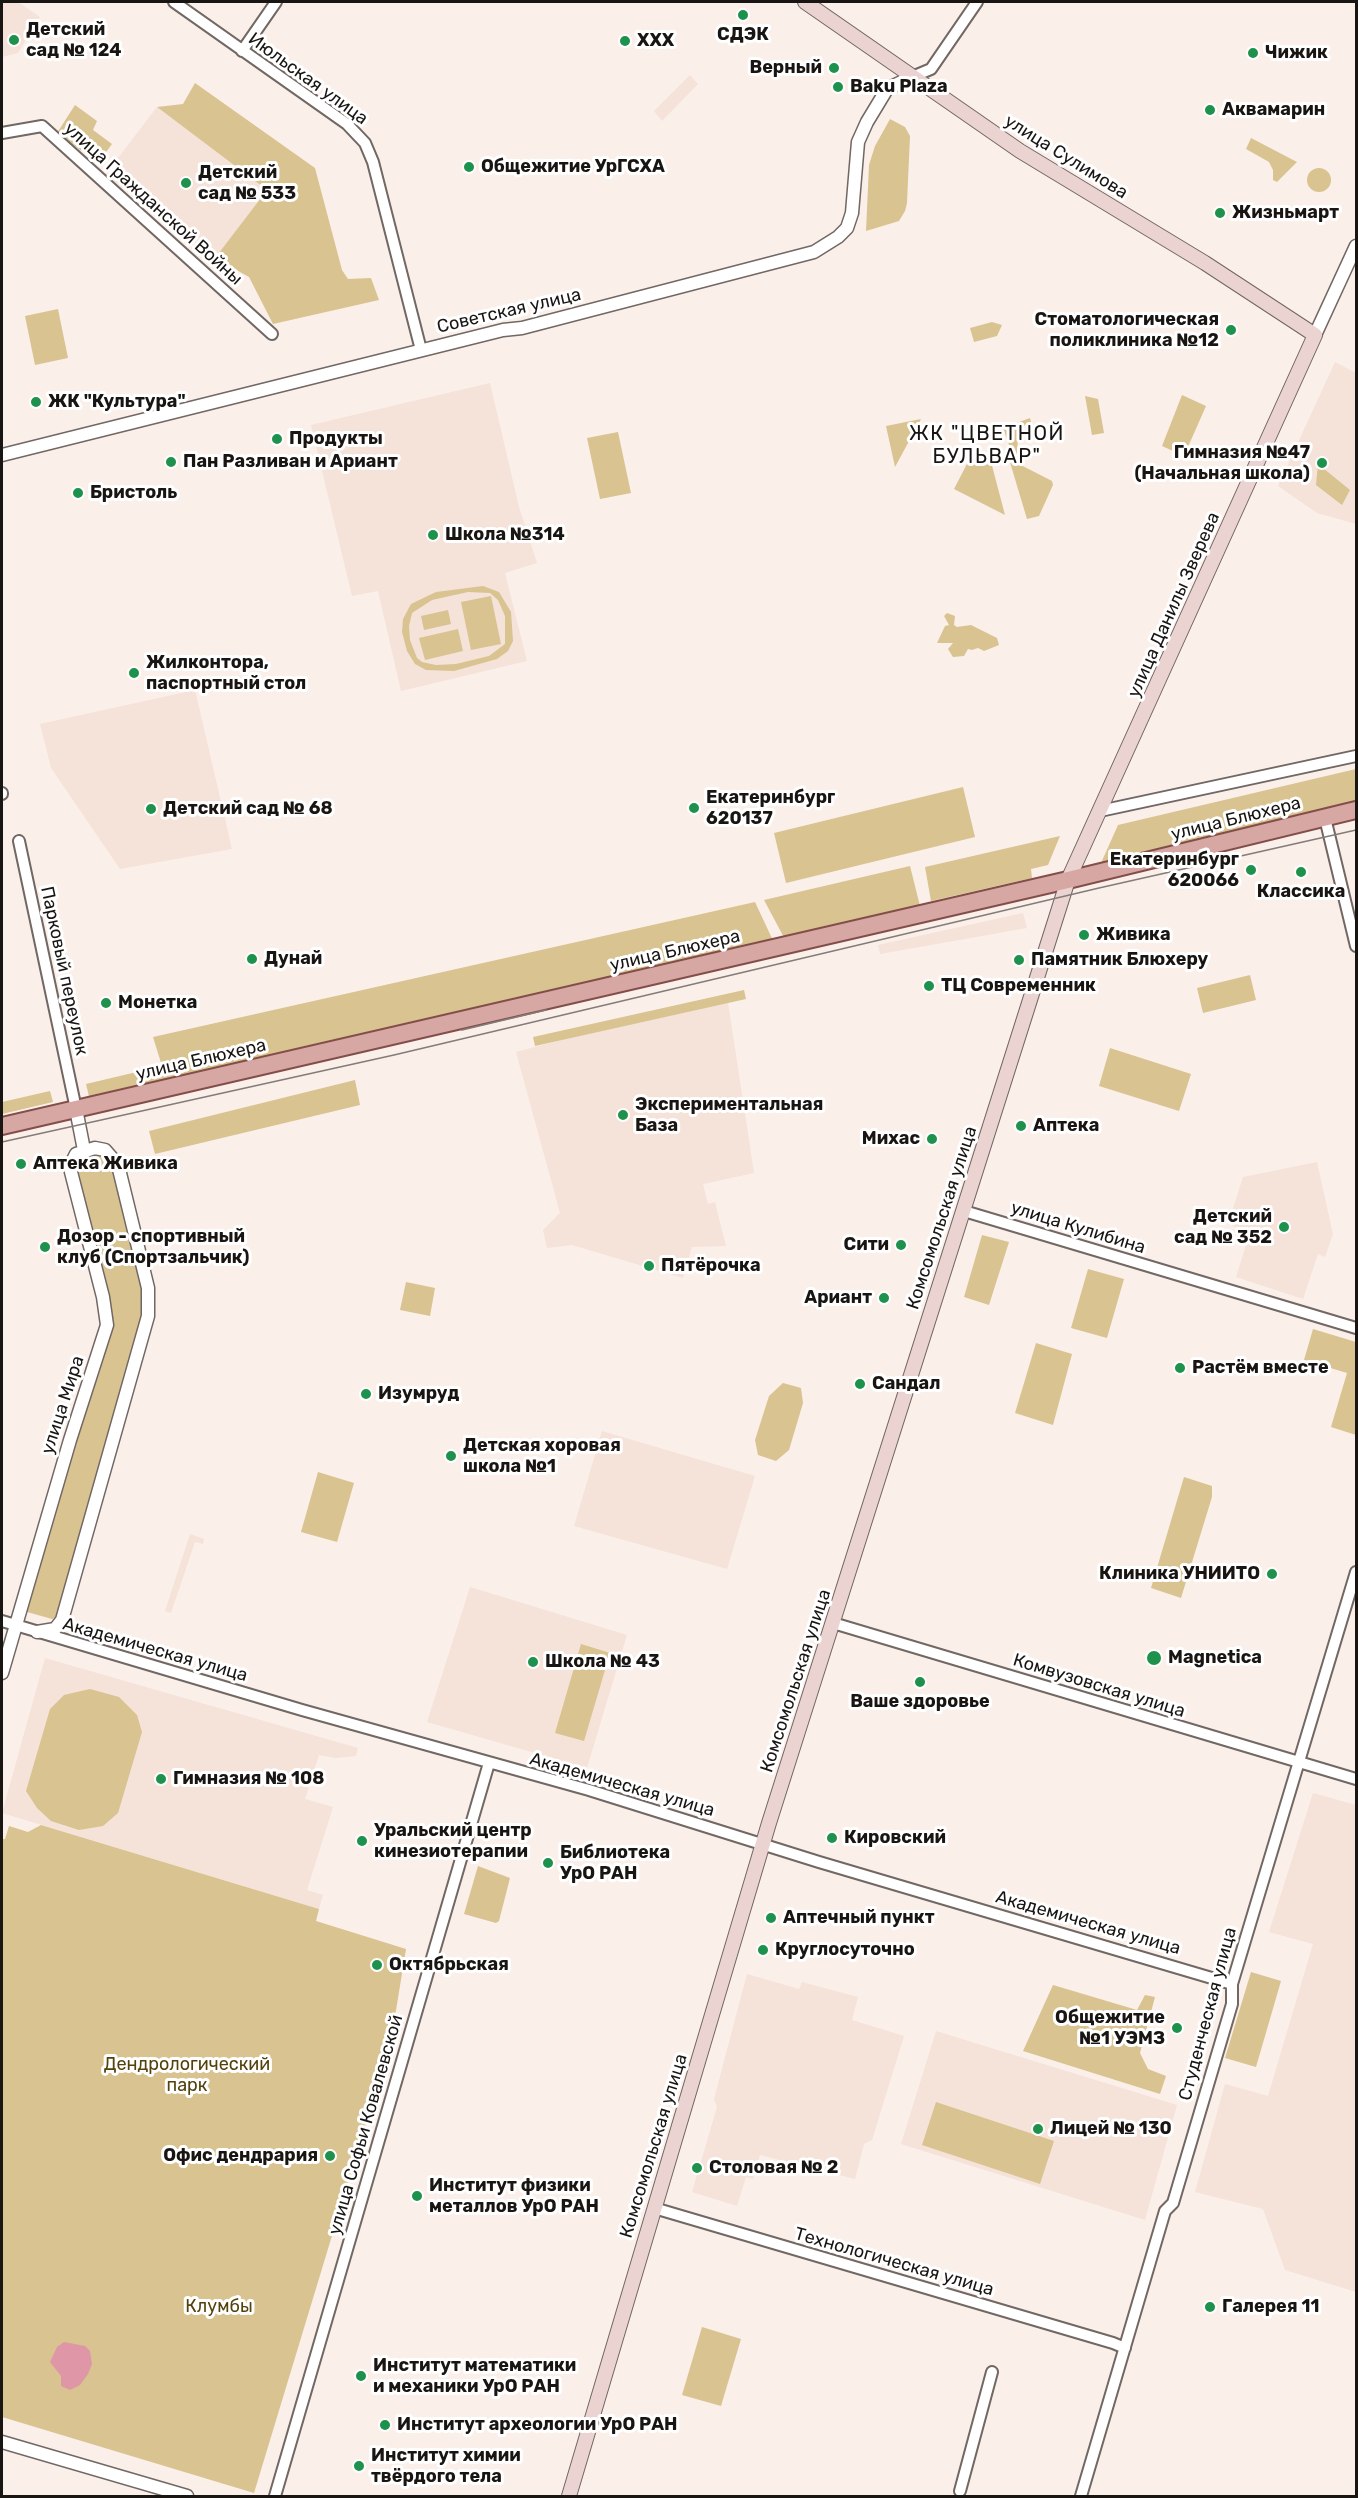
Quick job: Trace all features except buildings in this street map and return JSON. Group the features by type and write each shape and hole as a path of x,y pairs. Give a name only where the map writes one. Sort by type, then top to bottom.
{"main road":[{"name":"улица Сулимова","path":"805,2 1020,151 1205,263 1315,335"},
{"name":"улица Данилы Зверева","path":"1068,880 1315,335"},
{"name":"улица Блюхера","path":"2,1126 1068,880 1356,810"},
{"name":"Комсомольская улица","path":"568,2496 763,1844 1068,880"}],"street":[{"name":"Июльская улица","path":"174,2 347,124 365,142 373,162 421,350"},
{"path":"242,51 276,2"},
{"path":"912,77 931,69 977,2"},
{"name":"Советская улица","path":"2,455 421,350 503,330 522,328 804,255 827,245 843,232 849,221 856,151 867,122 887,89 912,77"},
{"name":"улица Гражданской Войны","path":"2,133 42,126 272,334"},
{"name":"улица Данилы Зверева","path":"1315,335 1356,246"},
{"path":"1100,812 1356,756"},
{"path":"1325,818 1356,946"},
{"name":"Парковый переулок","path":"19,841 76,1109"},
{"path":"37,1632 55,1629 62,1620 148,1316 148,1288 118,1165 105,1150 94,1148 84,1150 76,1109"},
{"name":"улица Мира","path":"2,1673 107,1325 103,1297 71,1172 76,1154 84,1150"},
{"name":"улица Кулибина","path":"964,1211 1356,1328"},
{"name":"Студенческая улица","path":"1081,2496 1165,2211 1173,2203 1232,2004 1232,1984 1356,1572"},
{"name":"Академическая улица","path":"2,1621 589,1790 819,1862 1232,1984"},
{"name":"Комвузовская улица","path":"833,1623 1356,1779"},
{"name":"улица Софьи Ковалевской","path":"275,2496 489,1763"},
{"name":"Технологическая улица","path":"654,2208 1125,2348"},
{"path":"960,2491 992,2372"},
{"path":"2,2442 187,2496"}],"shaded area":[{"name":"Детский сад № 124","path":"2,2 18,2 40,17 18,53 2,57"},
{"path":"690,75 698,84 662,121 654,111"},
{"name":"Детский сад № 533","path":"157,107 267,190 215,258 105,175"},
{"name":"Гимназия №47 (Начальная школа)","path":"1335,362 1356,373 1356,524 1317,513 1278,486"},
{"name":"Школа №314","path":"490,383 519,507 537,563 505,573 527,661 401,691 378,591 352,596 311,425"},
{"name":"Детский сад № 68","path":"195,690 232,849 120,869 51,768 40,724"},
{"path":"1023,913 1027,928 880,954 878,945"},
{"path":"727,996 754,1173 703,1184 708,1204 715,1202 726,1246 692,1247 683,1278 572,1245 547,1248 543,1230 560,1213 516,1052"},
{"name":"Детский сад № 352","path":"1317,1162 1333,1234 1325,1257 1318,1254 1303,1299 1236,1277 1246,1245 1244,1241 1247,1231 1228,1224 1243,1177"},
{"path":"602,1431 755,1476 727,1569 574,1526"},
{"path":"190,1534 204,1539 203,1544 195,1542 171,1613 165,1611"},
{"name":"Школа № 43","path":"470,1587 627,1635 587,1768 427,1722"},
{"name":"Гимназия № 108","path":"45,1658 358,1748 356,1756 336,1758 319,1755 305,1799 333,1807 307,1890 323,1895 319,1909 2,1813"},
{"path":"1313,1793 1356,1805 1356,2292 1285,2270 1263,2209 1195,2192 1225,2084 1268,2096 1313,1944 1269,1932"},
{"path":"747,1974 799,1989 802,1982 858,1997 852,2020 904,2036 872,2140 864,2144 855,2179 760,2155 753,2179 746,2177 737,2206 692,2192 717,2107 714,2099"},
{"name":"Лицей № 130","path":"936,2031 1177,2105 1145,2220 901,2144"},
{"path":"64,2342 85,2346 90,2351 92,2364 80,2385 70,2390 61,2386 61,2376 50,2362 57,2347"}],"green space":[{"path":"195,83 315,168 342,270 348,279 371,278 379,300 273,324 249,277 215,258 267,190 157,107 183,104"},
{"path":"75,105 97,121 93,130 112,144 98,163 57,133"},
{"path":"890,119 905,127 910,136 907,203 899,221 866,231 869,165 875,146"},
{"path":"1251,138 1297,162 1277,182 1273,180 1273,170 1269,162 1246,149"},
{"path":"1319,168 1327,172 1331,180 1327,188 1319,192 1311,188 1307,180 1311,172"},
{"path":"58,309 68,358 35,365 25,316"},
{"path":"992,322 1002,325 997,336 974,342 970,328"},
{"path":"1182,395 1206,406 1184,456 1162,446"},
{"path":"1085,396 1098,399 1104,433 1092,435"},
{"path":"1030,418 1031,422 1021,428 1018,434 1017,458 1013,456 1003,428"},
{"path":"921,419 895,467 886,426"},
{"path":"618,432 631,493 600,499 587,438"},
{"path":"970,458 990,458 1005,515 954,489"},
{"path":"1009,459 1052,481 1053,485 1039,516 1027,519"},
{"path":"1318,464 1350,490 1342,505 1316,485"},
{"path":"483,586 499,592 511,612 513,641 508,651 497,659 454,671 426,670 415,664 407,651 402,632 403,619 411,604 436,592","holes":["468,592 490,593 498,600 505,616 505,644 489,656 456,664 436,665 422,662 417,658 410,640 409,626 412,613 432,600"]},
{"path":"491,596 501,644 471,650 461,602"},
{"path":"448,610 451,624 424,630 421,616"},
{"path":"947,613 955,616 954,625 957,627 971,625 997,638 999,645 984,651 978,648 968,649 964,656 953,657 948,649 953,643 937,643 945,626 949,625 944,616"},
{"path":"458,629 463,651 425,660 419,638"},
{"path":"1356,769 1356,804 1101,863 1118,825"},
{"path":"963,787 975,837 786,883 774,833"},
{"path":"1060,836 1048,865 1031,869 1032,878 931,901 925,867"},
{"path":"910,866 922,914 788,945 764,900"},
{"path":"755,902 776,947 91,1105 86,1084 162,1066 153,1037"},
{"path":"1250,975 1256,1000 1203,1013 1197,988"},
{"path":"744,990 746,999 535,1046 533,1037"},
{"path":"1110,1048 1191,1074 1179,1111 1099,1086"},
{"path":"355,1080 360,1105 155,1154 149,1131"},
{"path":"50,1091 53,1102 2,1114 2,1102"},
{"path":"84,1150 112,1156 149,1300 63,1616 52,1619 20,1610 107,1325 71,1172"},
{"path":"982,1235 1009,1242 989,1305 964,1297"},
{"path":"1088,1269 1124,1279 1107,1338 1071,1328"},
{"path":"406,1282 435,1288 430,1316 400,1310"},
{"path":"1313,1329 1356,1342 1356,1435 1331,1427 1347,1373 1304,1360"},
{"path":"1036,1343 1072,1354 1053,1425 1015,1413"},
{"path":"783,1383 801,1388 803,1403 789,1450 776,1461 758,1455 755,1440 769,1396"},
{"path":"318,1472 354,1483 337,1542 301,1532"},
{"path":"1184,1477 1212,1486 1212,1497 1181,1598 1151,1588"},
{"path":"581,1644 610,1653 584,1741 555,1733"},
{"path":"90,1689 119,1697 137,1715 142,1732 118,1813 103,1826 79,1830 51,1821 37,1808 26,1791 50,1709 64,1695"},
{"name":"Дендрологический парк","path":"41,1825 319,1909 316,1921 406,1949 391,2041 254,2493 2,2417 2,1839 5,1839 9,1826 28,1832"},
{"path":"478,1866 510,1878 499,1921 496,1923 464,1914"},
{"path":"1251,1972 1281,1981 1256,2067 1225,2058"},
{"path":"1053,1985 1137,2010 1145,1995 1155,1997 1140,2053 1148,2069 1166,2076 1160,2094 1023,2051"},
{"path":"936,2102 1054,2141 1040,2184 922,2145"},
{"path":"702,2327 741,2339 721,2406 682,2395"}],"tram line":[{"path":"2,1142 394,1055 1099,888 1356,830"},
{"path":"462,1030 546,1010"}],"place":[{"name":"СДЭК","path":"743,15"},
{"name":"Детский сад № 124","path":"14,40"},
{"name":"XXX","path":"625,41"},
{"name":"Чижик","path":"1253,53"},
{"name":"Верный","path":"834,68"},
{"name":"Baku Plaza","path":"838,87"},
{"name":"Аквамарин","path":"1210,110"},
{"name":"Общежитие УрГСХА","path":"469,167"},
{"name":"Детский сад № 533","path":"186,183"},
{"name":"Жизньмарт","path":"1220,213"},
{"name":"Стоматологическая поликлиника №12","path":"1231,330"},
{"name":"ЖК \"Культура\"","path":"36,402"},
{"name":"Продукты","path":"277,439"},
{"name":"Пан Разливан и Ариант","path":"171,462"},
{"name":"Гимназия №47 (Начальная школа)","path":"1322,463"},
{"name":"Бристоль","path":"78,493"},
{"name":"Школа №314","path":"433,535"},
{"name":"Жилконтора, паспортный стол","path":"134,673"},
{"name":"Екатеринбург 620137","path":"694,808"},
{"name":"Детский сад № 68","path":"151,809"},
{"name":"Екатеринбург 620066","path":"1251,870"},
{"name":"Классика","path":"1301,872"},
{"name":"Живика","path":"1084,935"},
{"name":"Дунай","path":"252,959"},
{"name":"Памятник Блюхеру","path":"1019,960"},
{"name":"ТЦ Современник","path":"929,986"},
{"name":"Монетка","path":"106,1003"},
{"name":"Экспериментальная База","path":"623,1115"},
{"name":"Аптека","path":"1021,1126"},
{"name":"Михас","path":"932,1139"},
{"name":"Аптека Живика","path":"21,1164"},
{"name":"Детский сад № 352","path":"1284,1227"},
{"name":"Сити","path":"901,1245"},
{"name":"Дозор - спортивный клуб (Спортзальчик)","path":"45,1247"},
{"name":"Пятёрочка","path":"649,1266"},
{"name":"Ариант","path":"884,1298"},
{"name":"Растём вместе","path":"1180,1368"},
{"name":"Сандал","path":"860,1384"},
{"name":"Изумруд","path":"366,1394"},
{"name":"Детская хоровая школа №1","path":"451,1456"},
{"name":"Клиника УНИИТО","path":"1272,1574"},
{"name":"Magnetica","path":"1154,1658"},
{"name":"Школа № 43","path":"533,1662"},
{"name":"Ваше здоровье","path":"920,1682"},
{"name":"Гимназия № 108","path":"161,1779"},
{"name":"Кировский","path":"832,1838"},
{"name":"Уральский центр кинезиотерапии","path":"362,1841"},
{"name":"Библиотека УрО РАН","path":"548,1863"},
{"name":"Аптечный пункт","path":"771,1918"},
{"name":"Круглосуточно","path":"763,1950"},
{"name":"Октябрьская","path":"377,1965"},
{"name":"Общежитие №1 УЭМЗ","path":"1177,2028"},
{"name":"Лицей № 130","path":"1038,2129"},
{"name":"Офис дендрария","path":"330,2156"},
{"name":"Столовая № 2","path":"697,2168"},
{"name":"Институт физики металлов УрО РАН","path":"417,2196"},
{"name":"Галерея 11","path":"1210,2307"},
{"name":"Институт математики и механики УрО РАН","path":"361,2376"},
{"name":"Институт археологии УрО РАН","path":"385,2425"},
{"name":"Институт химии твёрдого тела","path":"359,2466"}],"district":[{"name":"ЖК \"ЦВЕТНОЙ БУЛЬВАР\"","path":"987,446"}],"park label":[{"name":"Клумбы","path":"219,2307"}]}
